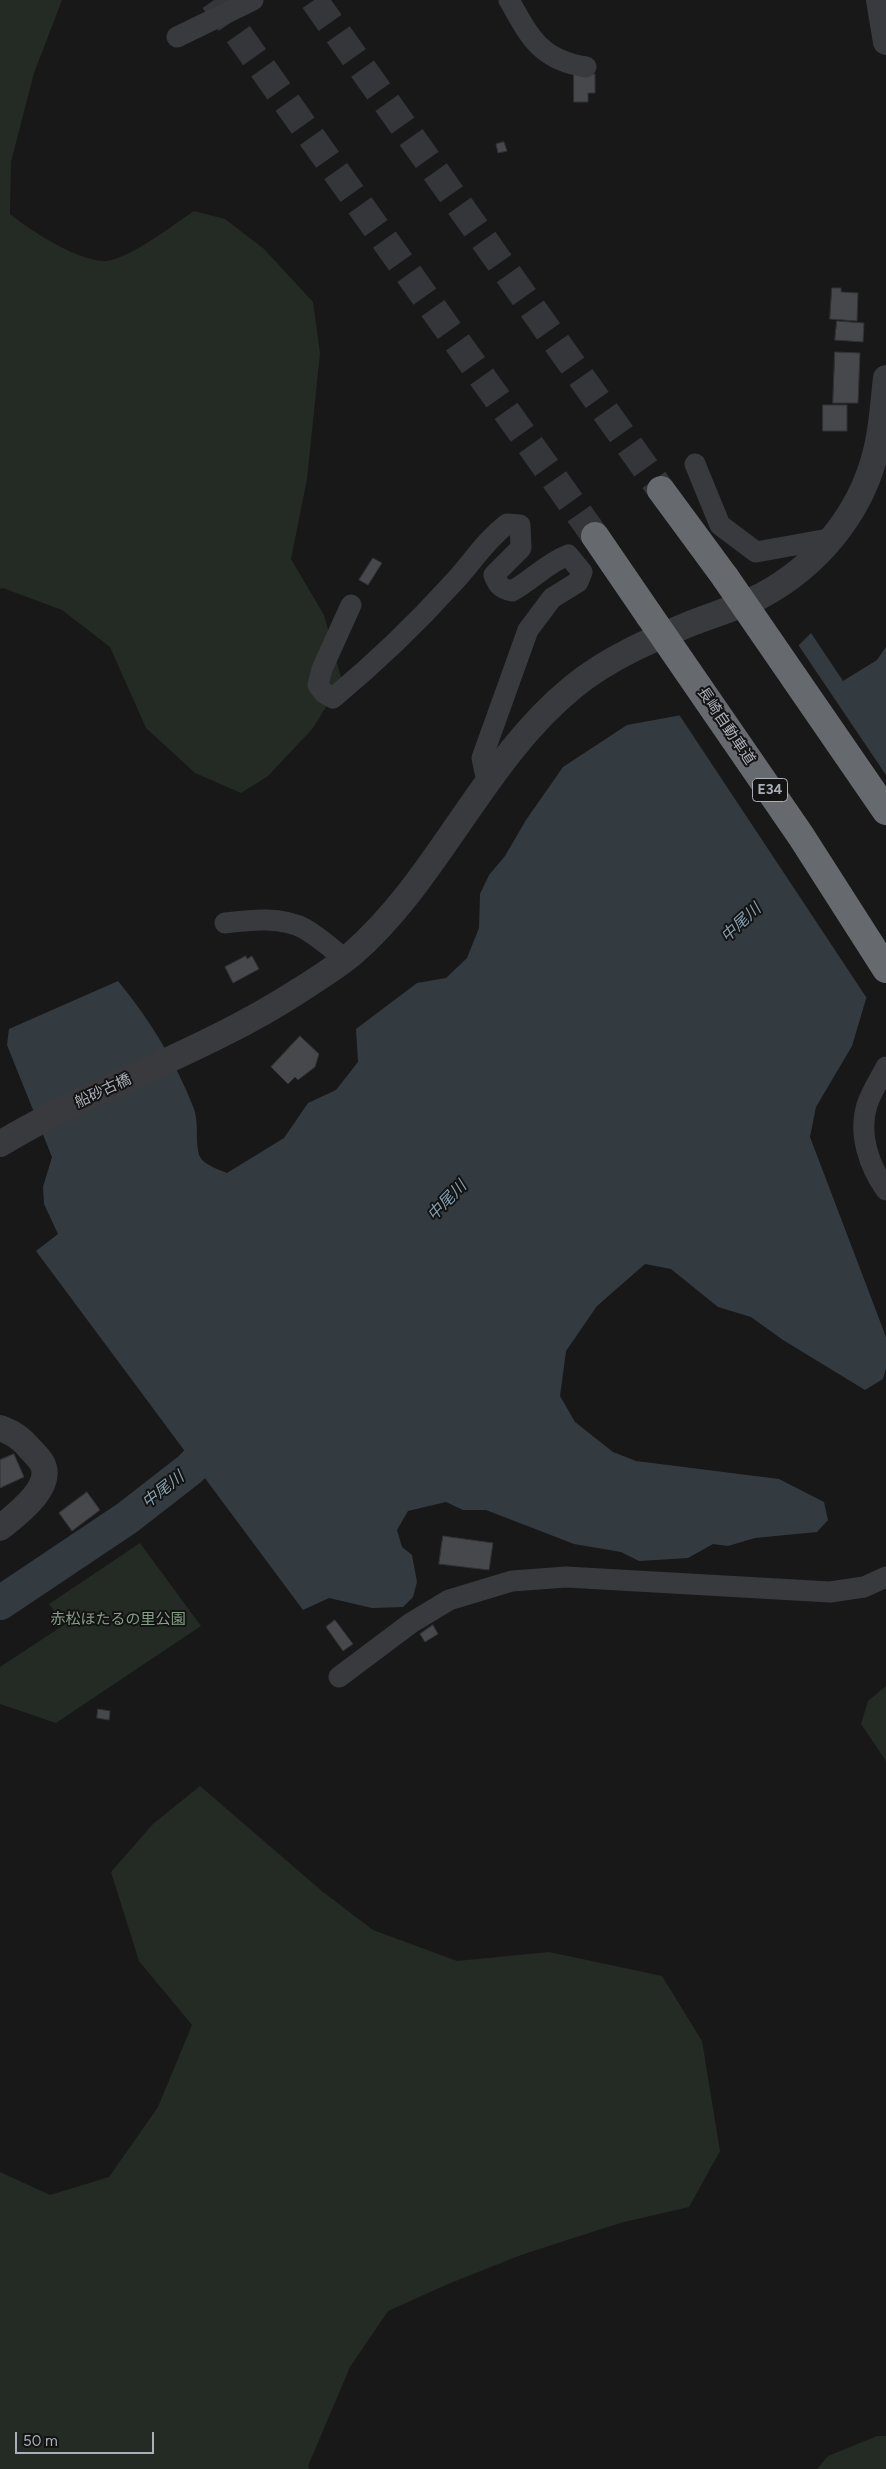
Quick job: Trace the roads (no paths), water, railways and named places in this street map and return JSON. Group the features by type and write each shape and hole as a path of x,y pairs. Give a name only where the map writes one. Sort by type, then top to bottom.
{"highway":[{"path":"661,490 726,577 886,811"},
{"name":"長崎自動車道","path":"595,536 801,836 886,969"}],"street":[{"path":"177,37 253,0"},
{"path":"509,0 524,27 543,50 564,64 586,67"},
{"path":"879,0 886,42"},
{"name":"船砂古橋","path":"0,1144 44,1118 209,1042 283,1001 345,959 392,915 431,866 507,753 548,708 577,684 622,655 760,596 794,575 834,538 850,513 866,481 874,458 886,378"},
{"path":"696,464 720,525 756,552 834,538"},
{"path":"351,605 322,669 318,685 324,693 333,698 395,643 453,583 491,536 506,524 520,525 522,538 521,548 494,575 498,585 504,590 512,591 531,581 554,560 568,555 575,562 582,572 578,582 552,598 528,630 482,758 487,782"},
{"path":"225,923 251,920 283,922 304,929 345,959"},
{"path":"886,1067 867,1106 863,1139 879,1180 886,1190"},
{"path":"0,1428 19,1436 42,1464 43,1479 35,1496 21,1512 0,1528"},
{"path":"338,1677 411,1623 449,1600 512,1581 566,1577 830,1592 864,1587 886,1577"}],"water":[{"path":"811,633 843,681 877,660 886,647 886,967 866,999 852,1046 816,1107 810,1137 886,1337 886,1368 883,1379 865,1390 783,1340 751,1317 718,1307 671,1269 645,1264 597,1306 566,1351 560,1396 575,1422 613,1452 636,1461 779,1479 824,1502 828,1520 817,1532 755,1538 728,1546 713,1544 688,1558 639,1561 621,1552 574,1544 486,1510 463,1510 446,1502 408,1511 397,1530 402,1547 412,1555 417,1582 413,1597 403,1607 372,1608 329,1598 303,1610 36,1251 58,1234 44,1204 43,1187 52,1157 7,1045 9,1029 118,981 141,1011 161,1042 187,1092 195,1114 199,1155 207,1164 227,1173 284,1138 308,1103 336,1090 358,1062 356,1029 417,983 446,978 467,958 479,928 480,894 489,875 505,856 526,820 563,767 627,725 698,712 742,690 795,649"}],"waterway":[{"name":"中尾川","path":"0,1603 127,1518 190,1469 226,1431"}],"tunnel":[{"path":"214,0 595,536"},
{"path":"314,0 661,490"}],"park label":[{"name":"赤松ほたるの里公園","path":"118,1620"}]}
